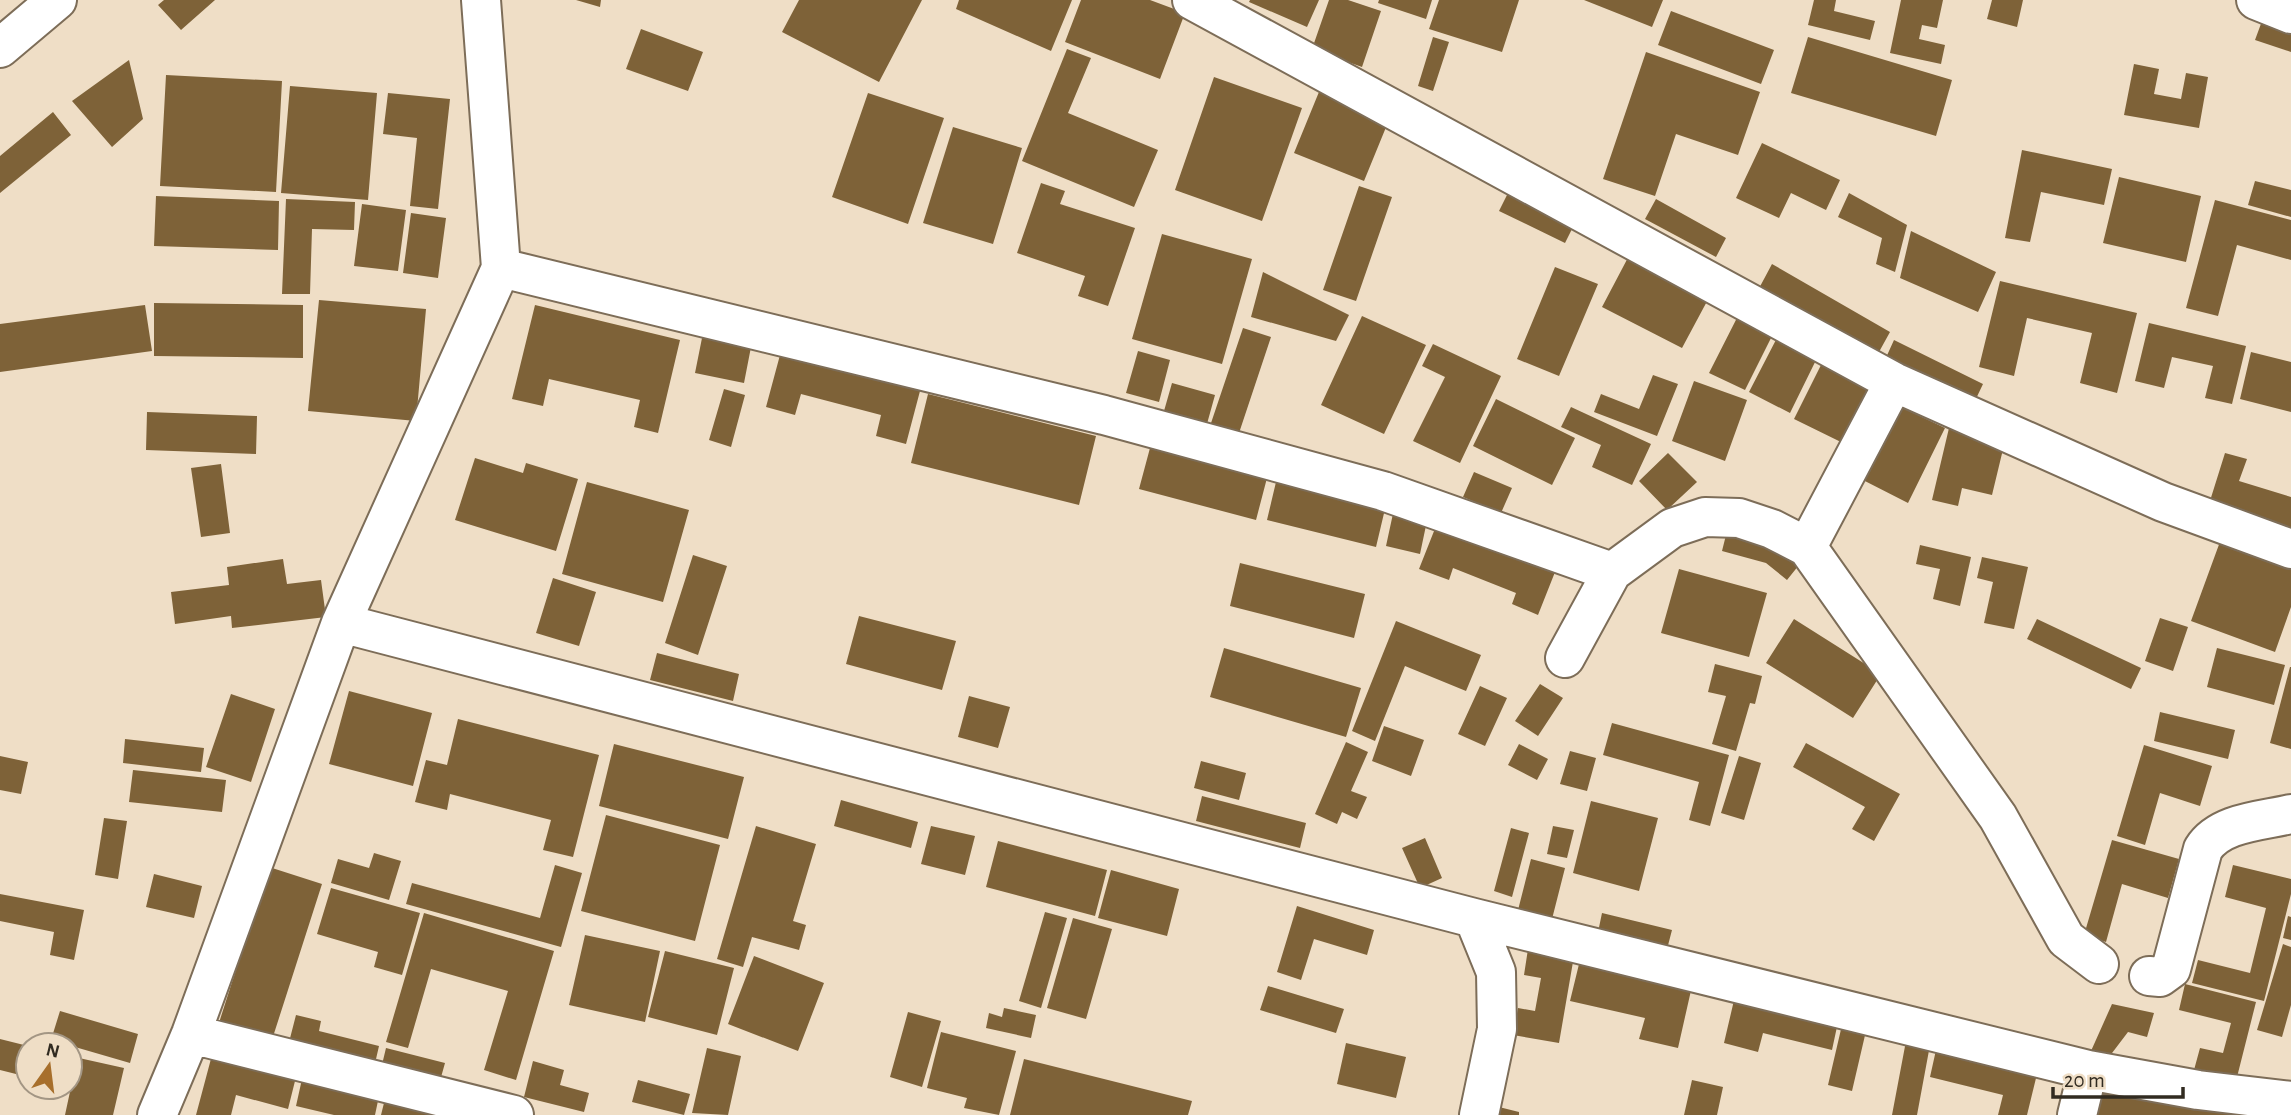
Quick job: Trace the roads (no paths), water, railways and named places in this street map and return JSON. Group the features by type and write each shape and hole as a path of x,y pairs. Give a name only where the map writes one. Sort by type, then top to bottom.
{"street":[{"path":"0,48 57,0"},
{"path":"157,1115 191,1034 341,623 501,268 481,0"},
{"path":"1192,0 1894,382 2163,502 2291,549"},
{"path":"2256,0 2291,14"},
{"path":"501,268 1104,415 1356,484 1612,572"},
{"path":"1807,547 1894,382"},
{"path":"1565,657 1612,572 1672,528 1705,517 1740,518 1772,529 1807,547 1998,817 2066,939 2099,964"},
{"path":"341,623 1475,918 2088,1070 2198,1090 2291,1101"},
{"path":"2149,976 2160,977 2171,969 2203,849 2210,838 2227,829 2291,814"},
{"path":"1475,918 1496,971 1497,1029 1479,1115"},
{"path":"191,1034 514,1115"},
{"path":"2077,1115 2088,1070"}]}
